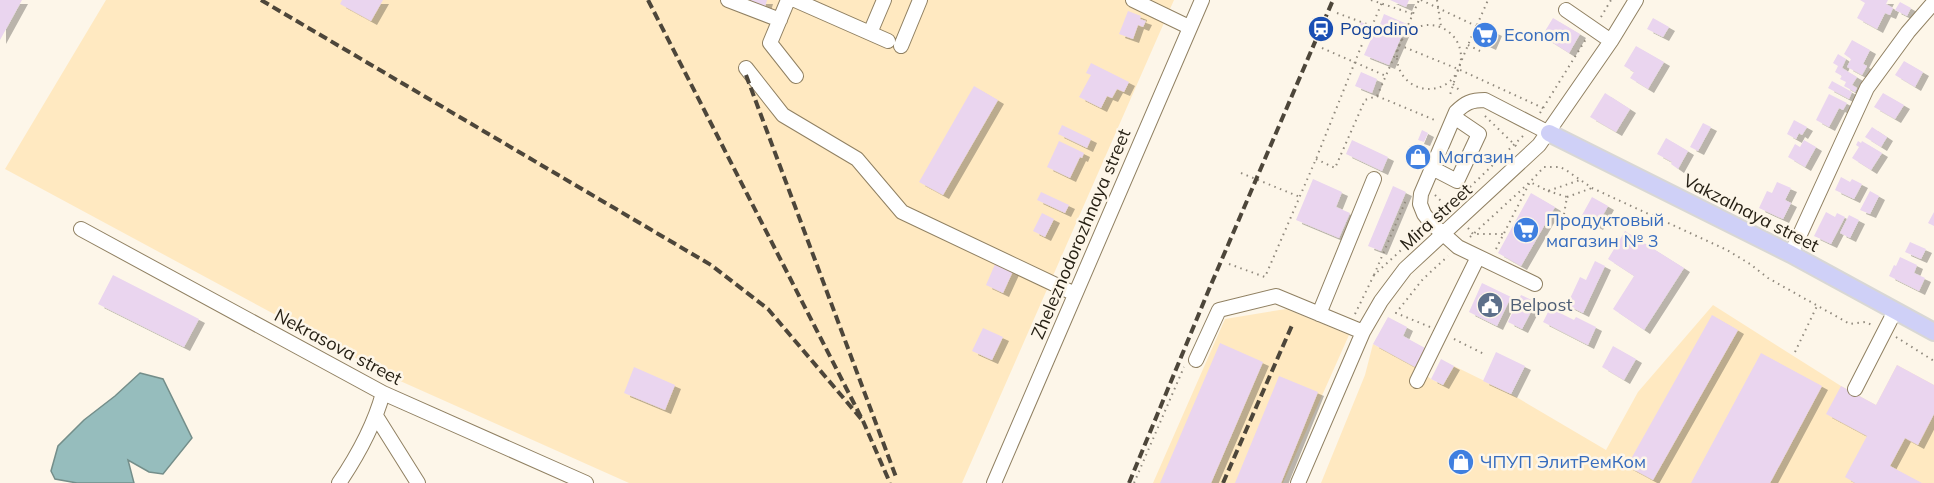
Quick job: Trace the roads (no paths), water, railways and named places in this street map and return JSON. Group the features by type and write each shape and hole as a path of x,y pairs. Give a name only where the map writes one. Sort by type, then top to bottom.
{"main road":[{"name":"Vakzalnaya street","path":"1549,133 1791,254 1934,332"}],"street":[{"path":"728,0 780,20"},
{"path":"788,0 771,43 796,76"},
{"path":"795,0 895,43 921,0"},
{"path":"870,33 884,0"},
{"path":"1133,0 1189,27"},
{"name":"Zheleznodorozhnaya street","path":"994,483 1202,0"},
{"name":"Mira street","path":"1298,483 1363,332 1394,282 1417,258 1527,158 1549,133 1636,0"},
{"path":"1791,254 1867,88 1908,32 1934,2"},
{"path":"1566,10 1611,41"},
{"path":"746,68 783,115 857,159 902,212 1075,294"},
{"path":"1535,284 1458,247 1431,223 1420,204 1421,194 1454,117 1464,103 1485,100 1549,133"},
{"path":"1432,168 1457,181 1479,134 1454,117"},
{"path":"1319,314 1374,179"},
{"name":"Nekrasova street","path":"81,229 383,393 586,483"},
{"path":"1417,381 1441,332 1484,260"},
{"path":"1192,359 1220,310 1276,296 1363,332"},
{"path":"1855,389 1895,311"},
{"path":"339,483 354,460 376,416 383,393"},
{"path":"376,416 418,483"}],"water":[{"path":"140,373 163,379 192,438 163,474 149,472 128,460 134,483 77,483 55,479 51,471 58,446 84,420"}],"railway":[{"path":"261,0 711,265 768,309 863,421"},
{"path":"648,0 863,421 890,483"},
{"path":"1129,483 1333,0"},
{"path":"746,75 896,477"},
{"path":"1223,483 1293,323"}],"place":[{"name":"Pogodino","path":"1321,29"},
{"name":"Econom","path":"1485,35"},
{"name":"Магазин","path":"1418,157"},
{"name":"Продуктовый магазин № 3","path":"1526,230"},
{"name":"Belpost","path":"1490,305"},
{"name":"ЧПУП ЭлитРемКом","path":"1461,462"}]}
